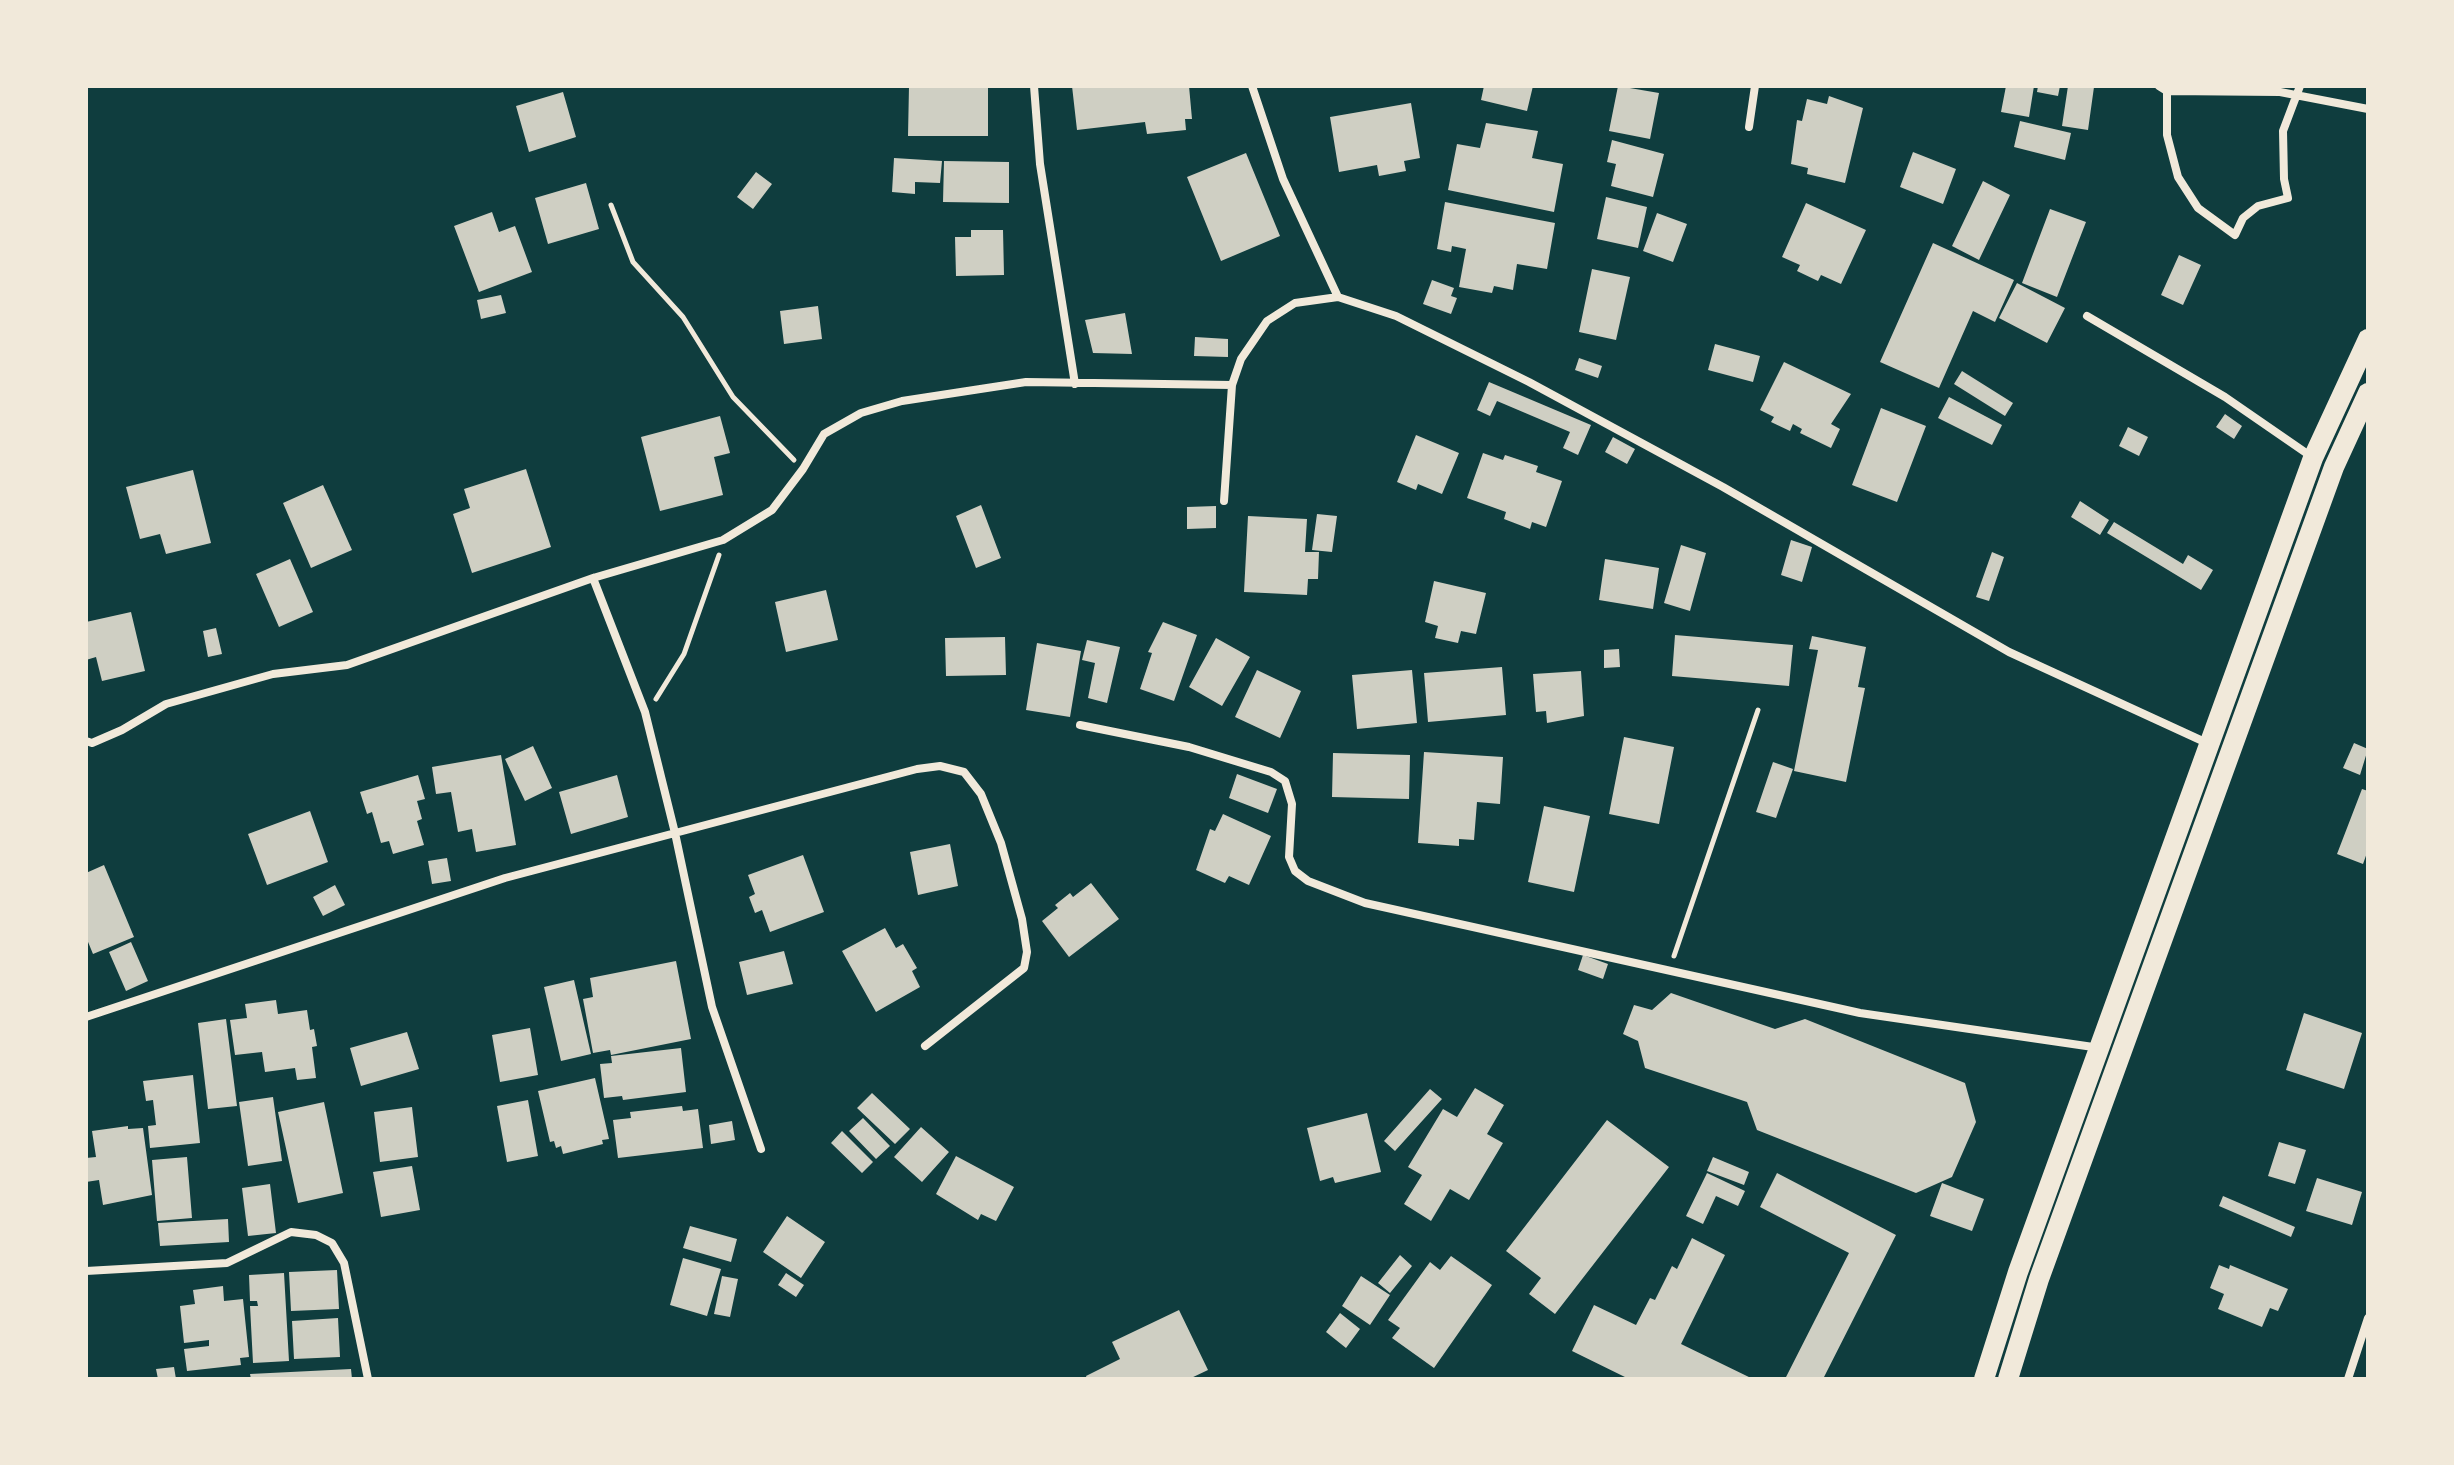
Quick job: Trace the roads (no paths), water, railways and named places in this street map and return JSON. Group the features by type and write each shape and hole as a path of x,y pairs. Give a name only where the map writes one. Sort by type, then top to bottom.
{"main road":[{"path":"1984,1379 2018,1272 2313,458 2368,339"},
{"path":"2008,1379 2039,1279 2334,467 2368,393"}],"street":[{"path":"1034,86 1040,164 1075,384"},
{"path":"1252,86 1283,179 1338,297"},
{"path":"1749,127 1755,86"},
{"path":"2299,91 2283,131 2284,179 2288,198 2258,206 2243,218 2235,235 2198,208 2178,177 2167,135 2163,88 2299,91 2368,109"},
{"path":"1224,501 1232,385 1241,359 1267,321 1295,303 1338,297 1396,316 1529,382 1723,487 2009,652 2210,744"},
{"path":"2087,316 2225,397 2313,458"},
{"path":"86,741 92,743 122,730 166,704 273,674 347,665 593,578 723,540 772,510 803,469 824,434 861,413 902,401 1026,382 1232,385"},
{"path":"593,578 645,712 675,833 712,1007 761,1149"},
{"path":"1080,725 1189,747 1271,772 1285,781 1292,804 1289,857 1295,871 1308,881 1365,903 1499,935 1669,968 1860,1013 2101,1048"},
{"path":"86,1017 505,878 917,769 940,766 964,772 981,794 1001,843 1022,919 1027,952 1024,968 925,1046"},
{"path":"86,1271 227,1263 291,1232 316,1235 332,1243 344,1263 368,1379"},
{"path":"2348,1379 2368,1318"}]}
